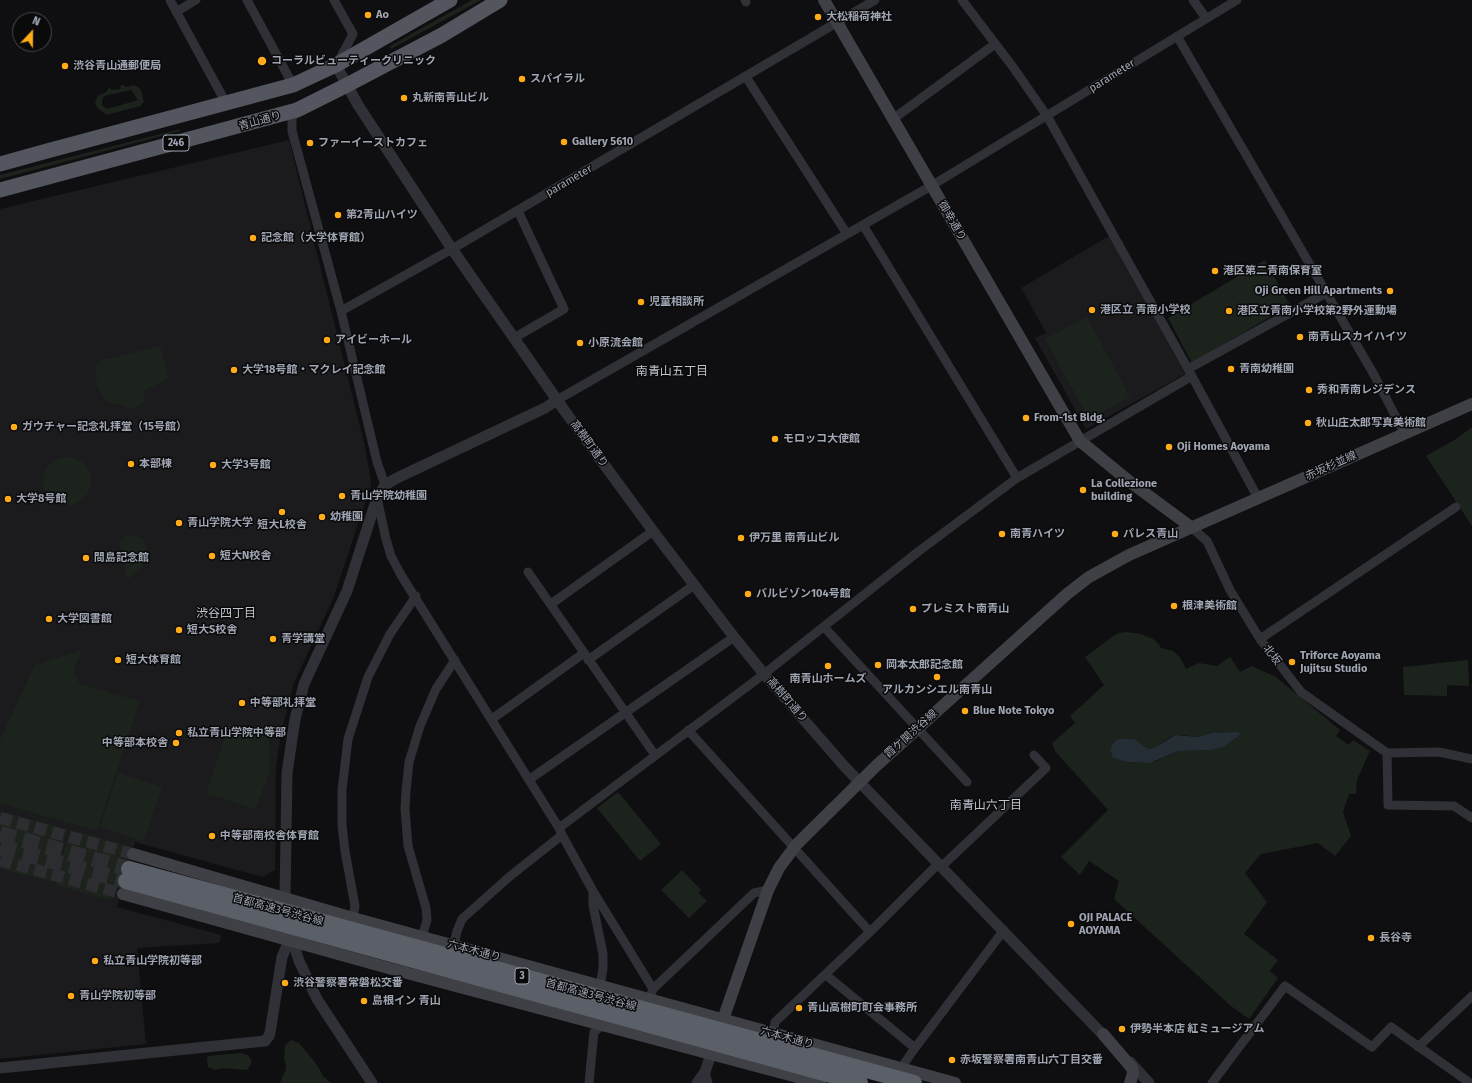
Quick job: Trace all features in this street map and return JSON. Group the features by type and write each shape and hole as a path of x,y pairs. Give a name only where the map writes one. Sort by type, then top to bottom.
{"highway":[{"name":"246","path":"0,164 293,85 336,65 450,0"},
{"name":"青山通り","path":"0,190 297,110 347,86 442,35 500,0"},
{"name":"首都高速3号渋谷線","path":"128,875 860,1083"},
{"name":"首都高速3号渋谷線","path":"128,875 914,1083"}],"main road":[{"name":"御幸通り","path":"824,0 1080,442"},
{"name":"赤坂杉並線","path":"1190,527 1472,404"},
{"path":"1080,442 1190,527"},
{"name":"霞ケ関渋谷線","path":"711,1054 768,890 779,868 794,848 860,782 975,675 1076,587 1098,571 1190,527"},
{"path":"128,875 293,942 820,1083"},
{"name":"六本木通り","path":"128,875 285,898 352,918 600,986 651,994 722,1020 955,1083"},
{"path":"288,918 294,922 352,938 405,973"},
{"path":"600,986 610,1005 889,1083"},
{"path":"1103,1034 1132,1068 1133,1074 1130,1083"},
{"path":"717,1035 732,1044 812,1066 830,1083"}],"street":[{"path":"170,0 226,103"},
{"path":"176,12 196,0"},
{"path":"246,0 293,85"},
{"path":"334,0 353,34 336,65"},
{"name":"parameter","path":"341,311 452,250 746,78 875,0"},
{"path":"962,0 996,44 1047,116 1190,372 1258,498"},
{"path":"1193,0 1206,18"},
{"name":"parameter","path":"557,400 931,186 1237,0"},
{"path":"1177,36 1373,373 1400,425 1406,433"},
{"path":"893,119 996,44"},
{"name":"高樹町通り","path":"336,65 347,86 452,250 557,400 652,531 734,637 764,674 860,782 1004,930 1149,1083"},
{"path":"746,78 847,234"},
{"path":"297,110 292,118 292,130 341,311 377,462 385,485"},
{"path":"514,338 564,309 518,211"},
{"path":"863,225 1017,478"},
{"path":"454,945 457,930 462,919 561,832 655,755 764,674 919,551 1017,478 1080,442 1190,372 1326,293"},
{"path":"372,1083 317,998 299,961 288,918 285,898 286,773 295,719 304,684 347,591 377,498 385,485 545,408 557,400"},
{"path":"377,498 386,539 401,575 416,596 530,779 651,994 754,893 768,890"},
{"path":"1260,638 1456,507"},
{"name":"北坂","path":"1190,527 1207,541 1230,590 1260,638 1301,692 1387,753"},
{"path":"551,604 652,531"},
{"path":"528,572 655,755"},
{"path":"492,720 694,585"},
{"path":"352,918 355,906 342,825 342,790 348,739 368,677 390,634 416,596"},
{"path":"824,627 968,782"},
{"path":"530,779 734,637"},
{"path":"422,937 427,920 426,908 408,846 405,809 408,776 411,755 428,705 436,689 456,660"},
{"path":"688,730 870,932"},
{"path":"1472,759 1439,752 1387,753 1388,805 1454,806 1472,818"},
{"path":"779,1036 774,1029 775,1022 940,865 1046,768 1034,755"},
{"path":"593,891 592,904 602,954 603,968 600,986"},
{"path":"901,1068 1004,930"},
{"path":"0,1068 265,1040 270,1036 282,957 286,948 293,942"},
{"path":"826,975 915,1048"},
{"path":"1212,1083 1284,986 1372,1047 1391,1027 1470,1083"},
{"path":"1418,1047 1472,996"},
{"path":"589,1083 594,1032 603,1024"},
{"path":"697,1083 705,1072 711,1054"},
{"path":"705,1072 708,1083"}],"shaded area":[{"path":"472,0 481,0 391,49 390,48 390,46"},
{"path":"121,85 126,87 134,85 138,87 141,90 144,102 141,106 106,115 98,109 95,102 98,96 106,92 109,88 113,90 120,89","holes":["131,90 138,100 107,109 102,105 104,96"]},
{"path":"180,129 180,131 0,179 0,175"},
{"name":"青山学院大学","path":"289,140 365,447 371,485 333,599 294,683 281,734 276,766 275,870 262,877 135,842 117,907 221,935 219,943 137,948 146,1044 0,1059 0,209"},
{"name":"港区立 青南小学校","path":"1109,236 1185,374 1086,429 1035,338 1046,333 1021,288"},
{"name":"港区立青南小学校第2野外運動場","path":"1265,260 1290,305 1192,363 1168,318"},
{"path":"1087,317 1130,397 1089,419 1045,339"},
{"path":"160,346 169,378 144,391 144,403 130,409 119,404 108,403 97,387 95,366 102,360"},
{"path":"1472,427 1472,526 1426,456 1456,439"},
{"path":"62,457 72,457 81,461 87,467 91,476 91,486 87,495 81,501 72,505 62,505 53,501 47,495 43,486 43,476 47,467 53,461"},
{"path":"129,535 140,537 144,540 147,550 143,565 139,571 129,578 127,577 120,550 120,544 121,540"},
{"path":"1127,632 1141,634 1153,639 1161,648 1173,651 1180,657 1186,669 1199,663 1217,666 1230,657 1240,672 1252,666 1276,677 1340,730 1336,736 1349,745 1353,740 1370,751 1357,780 1356,794 1349,794 1343,812 1351,836 1335,856 1318,843 1261,854 1245,873 1267,902 1244,934 1278,960 1270,971 1278,978 1249,1019 1231,1006 1114,899 1119,881 1089,861 1080,875 1061,857 1108,810 1055,751 1052,743 1075,723 1070,716 1104,685 1085,657 1119,633","holes":["1212,732 1238,733 1240,735 1225,746 1212,750 1178,751 1156,761 1143,763 1128,762 1112,757 1111,752 1111,747 1115,741 1141,744 1150,749 1158,746 1172,736 1182,735 1199,737"]},
{"path":"82,650 74,671 80,684 140,701 97,831 0,803 0,740 35,665"},
{"path":"1468,660 1469,686 1447,685 1447,696 1404,695 1403,667"},
{"path":"229,724 269,737 270,769 256,809 206,794"},
{"path":"1213,732 1236,732 1240,733 1240,735 1220,748 1212,750 1178,751 1150,763 1128,762 1112,757 1111,747 1115,741 1119,739 1134,739 1150,749 1158,746 1175,735 1199,737"},
{"path":"118,773 162,787 144,841 100,827"},
{"path":"618,792 661,844 640,861 597,808"},
{"path":"0,811 67,829 53,882 0,869"},
{"path":"70,830 125,845 110,900 55,885"},
{"path":"682,870 701,890 699,893 707,901 689,918 661,890"},
{"path":"291,1040 299,1043 317,1065 323,1076 331,1083 280,1083 286,1069 284,1059 285,1046"},
{"path":"240,1053 248,1055 251,1060 251,1064 248,1069 223,1068 215,1070 208,1067 207,1059 209,1056"}],"tunnel":[{"path":"0,818 133,854"},
{"path":"0,834 129,869"},
{"path":"0,847 126,881"},
{"path":"0,860 123,894"}],"place":[{"name":"Ao","path":"368,15"},
{"name":"大松稲荷神社","path":"818,17"},
{"name":"コーラルビューティークリニック","path":"262,61"},
{"name":"渋谷青山通郵便局","path":"65,66"},
{"name":"スパイラル","path":"522,79"},
{"name":"丸新南青山ビル","path":"404,98"},
{"name":"Gallery 5610","path":"564,142"},
{"name":"ファーイーストカフェ","path":"310,143"},
{"name":"第2青山ハイツ","path":"338,215"},
{"name":"記念館（大学体育館）","path":"253,238"},
{"name":"港区第二青南保育室","path":"1215,271"},
{"name":"Oji Green Hill Apartments","path":"1390,291"},
{"name":"児童相談所","path":"641,302"},
{"name":"港区立 青南小学校","path":"1092,310"},
{"name":"港区立青南小学校第2野外運動場","path":"1229,311"},
{"name":"南青山スカイハイツ","path":"1300,337"},
{"name":"アイビーホール","path":"327,340"},
{"name":"小原流会館","path":"580,343"},
{"name":"青南幼稚園","path":"1231,369"},
{"name":"大学18号館・マクレイ記念館","path":"234,370"},
{"name":"秀和青南レジデンス","path":"1309,390"},
{"name":"From-1st Bldg.","path":"1026,418"},
{"name":"秋山庄太郎写真美術館","path":"1308,423"},
{"name":"ガウチャー記念礼拝堂（15号館）","path":"14,427"},
{"name":"モロッコ大使館","path":"775,439"},
{"name":"Oji Homes Aoyama","path":"1169,447"},
{"name":"本部棟","path":"131,464"},
{"name":"大学3号館","path":"213,465"},
{"name":"La Collezione building","path":"1083,490"},
{"name":"青山学院幼稚園","path":"342,496"},
{"name":"大学8号館","path":"8,499"},
{"name":"短大L校舎","path":"282,512"},
{"name":"幼稚園","path":"322,517"},
{"name":"青山学院大学","path":"179,523"},
{"name":"南青ハイツ","path":"1002,534"},
{"name":"パレス青山","path":"1115,534"},
{"name":"伊万里 南青山ビル","path":"741,538"},
{"name":"短大N校舎","path":"212,556"},
{"name":"間島記念館","path":"86,558"},
{"name":"バルビゾン104号館","path":"748,594"},
{"name":"根津美術館","path":"1174,606"},
{"name":"プレミスト南青山","path":"913,609"},
{"name":"大学図書館","path":"49,619"},
{"name":"短大S校舎","path":"179,630"},
{"name":"青学講堂","path":"273,639"},
{"name":"短大体育館","path":"118,660"},
{"name":"Triforce Aoyama Jujitsu Studio","path":"1292,662"},
{"name":"岡本太郎記念館","path":"878,665"},
{"name":"南青山ホームズ","path":"828,666"},
{"name":"アルカンシエル南青山","path":"937,677"},
{"name":"中等部礼拝堂","path":"242,703"},
{"name":"Blue Note Tokyo","path":"965,711"},
{"name":"私立青山学院中等部","path":"179,733"},
{"name":"中等部本校舎","path":"176,743"},
{"name":"中等部南校舎体育館","path":"212,836"},
{"name":"OJI PALACE AOYAMA","path":"1071,924"},
{"name":"長谷寺","path":"1371,938"},
{"name":"私立青山学院初等部","path":"95,961"},
{"name":"渋谷警察署常磐松交番","path":"285,983"},
{"name":"青山学院初等部","path":"71,996"},
{"name":"島根イン 青山","path":"364,1001"},
{"name":"青山高樹町町会事務所","path":"799,1008"},
{"name":"伊勢半本店 紅ミュージアム","path":"1122,1029"},
{"name":"赤坂警察署南青山六丁目交番","path":"952,1060"}],"district":[{"name":"南青山五丁目","path":"672,372"},
{"name":"渋谷四丁目","path":"226,614"},
{"name":"南青山六丁目","path":"986,806"}]}
